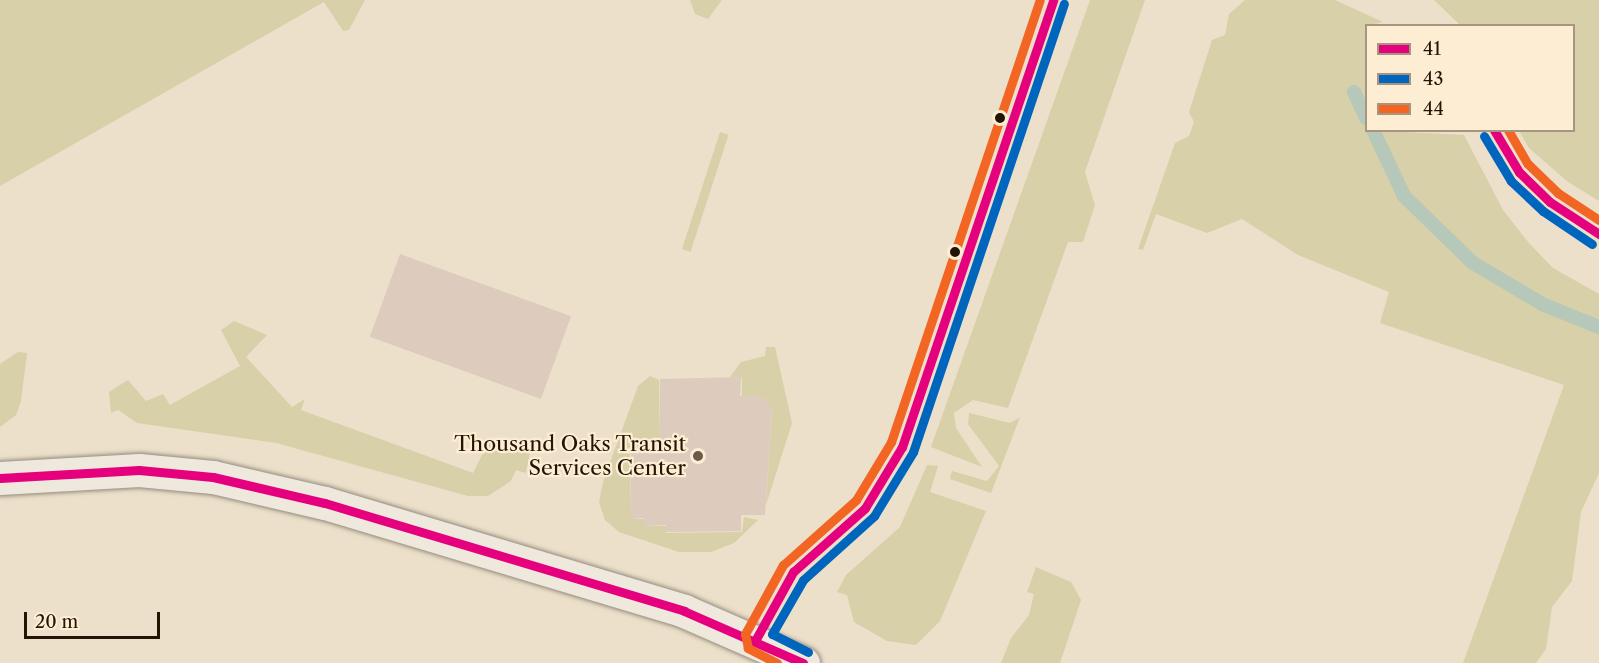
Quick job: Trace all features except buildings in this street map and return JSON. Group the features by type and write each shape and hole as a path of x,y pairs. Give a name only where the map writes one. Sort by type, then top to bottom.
{"street":[{"path":"0,478 139,470 213,477 325,503 684,611 803,663"}],"shaded area":[{"path":"0,0 365,0 349,30 343,31 324,2 0,186"},
{"path":"690,0 722,0 708,19 695,14"},
{"path":"1090,0 1145,0 1085,172 1095,205 1083,242 1068,242 1008,408 973,400 954,413 956,428 982,467 931,447"},
{"path":"1245,0 1335,0 1383,22 1365,24 1365,132 1464,135 1503,210 1529,243 1553,268 1599,294 1599,473 1581,512 1572,581 1552,607 1546,649 1536,663 1463,663 1564,385 1380,323 1389,292 1298,255 1242,219 1207,233 1156,214 1143,250 1138,249 1175,143 1189,136 1194,122 1189,112 1212,40 1225,35 1229,14"},
{"path":"1434,0 1599,0 1599,201 1568,182 1529,148 1520,132 1575,132 1575,24 1459,24"},
{"path":"720,132 729,135 691,252 682,249"},
{"path":"234,321 267,335 246,357 292,407 305,399 301,410 473,473 490,439 501,441 530,452 526,473 516,470 511,481 488,496 468,496 276,443 137,423 118,410 111,413 109,392 128,380 146,401 163,394 170,405 240,366 221,330"},
{"path":"766,347 775,347 792,423 766,505 772,410 763,397 742,396 742,378 730,377 741,362 765,356"},
{"path":"18,352 27,353 21,401 16,415 0,427 0,364"},
{"path":"650,376 659,380 660,447 630,448 631,519 644,519 644,526 666,526 666,533 742,532 744,517 758,520 734,543 711,552 679,552 619,532 605,520 599,502 603,482 638,386"},
{"path":"969,413 1010,423 1020,417 991,493 950,479 952,471 987,481 999,466 968,424"},
{"path":"927,465 938,466 930,492 986,511 940,621 916,645 887,641 854,622 847,595 837,592 846,575 900,527"},
{"path":"1036,567 1071,582 1081,600 1060,663 1001,663 1011,638 1029,615 1034,594 1027,592"}],"waterway":[{"path":"1354,92 1365,116"},
{"path":"1374,132 1404,196 1473,263 1544,305 1599,327"}],"transit line":[{"name":"44","path":"777,663 748,648 745,634 783,565 856,500 891,442 1040,0"},
{"name":"41","path":"756,639 793,572 865,508 902,447 1053,0"},
{"name":"43","path":"808,652 772,634 803,580 874,516 913,452 1064,4"},
{"name":"41","path":"1495,132 1519,172 1550,202 1599,234"},
{"name":"44","path":"1509,132 1528,164 1558,193 1599,220"},
{"name":"43","path":"1484,136 1511,181 1543,211 1592,244"},
{"name":"41","path":"0,478 139,470 213,477 325,503 684,611 803,663"}],"place":[{"name":"Thousand Oaks Transit Services Center","path":"698,456"}]}
